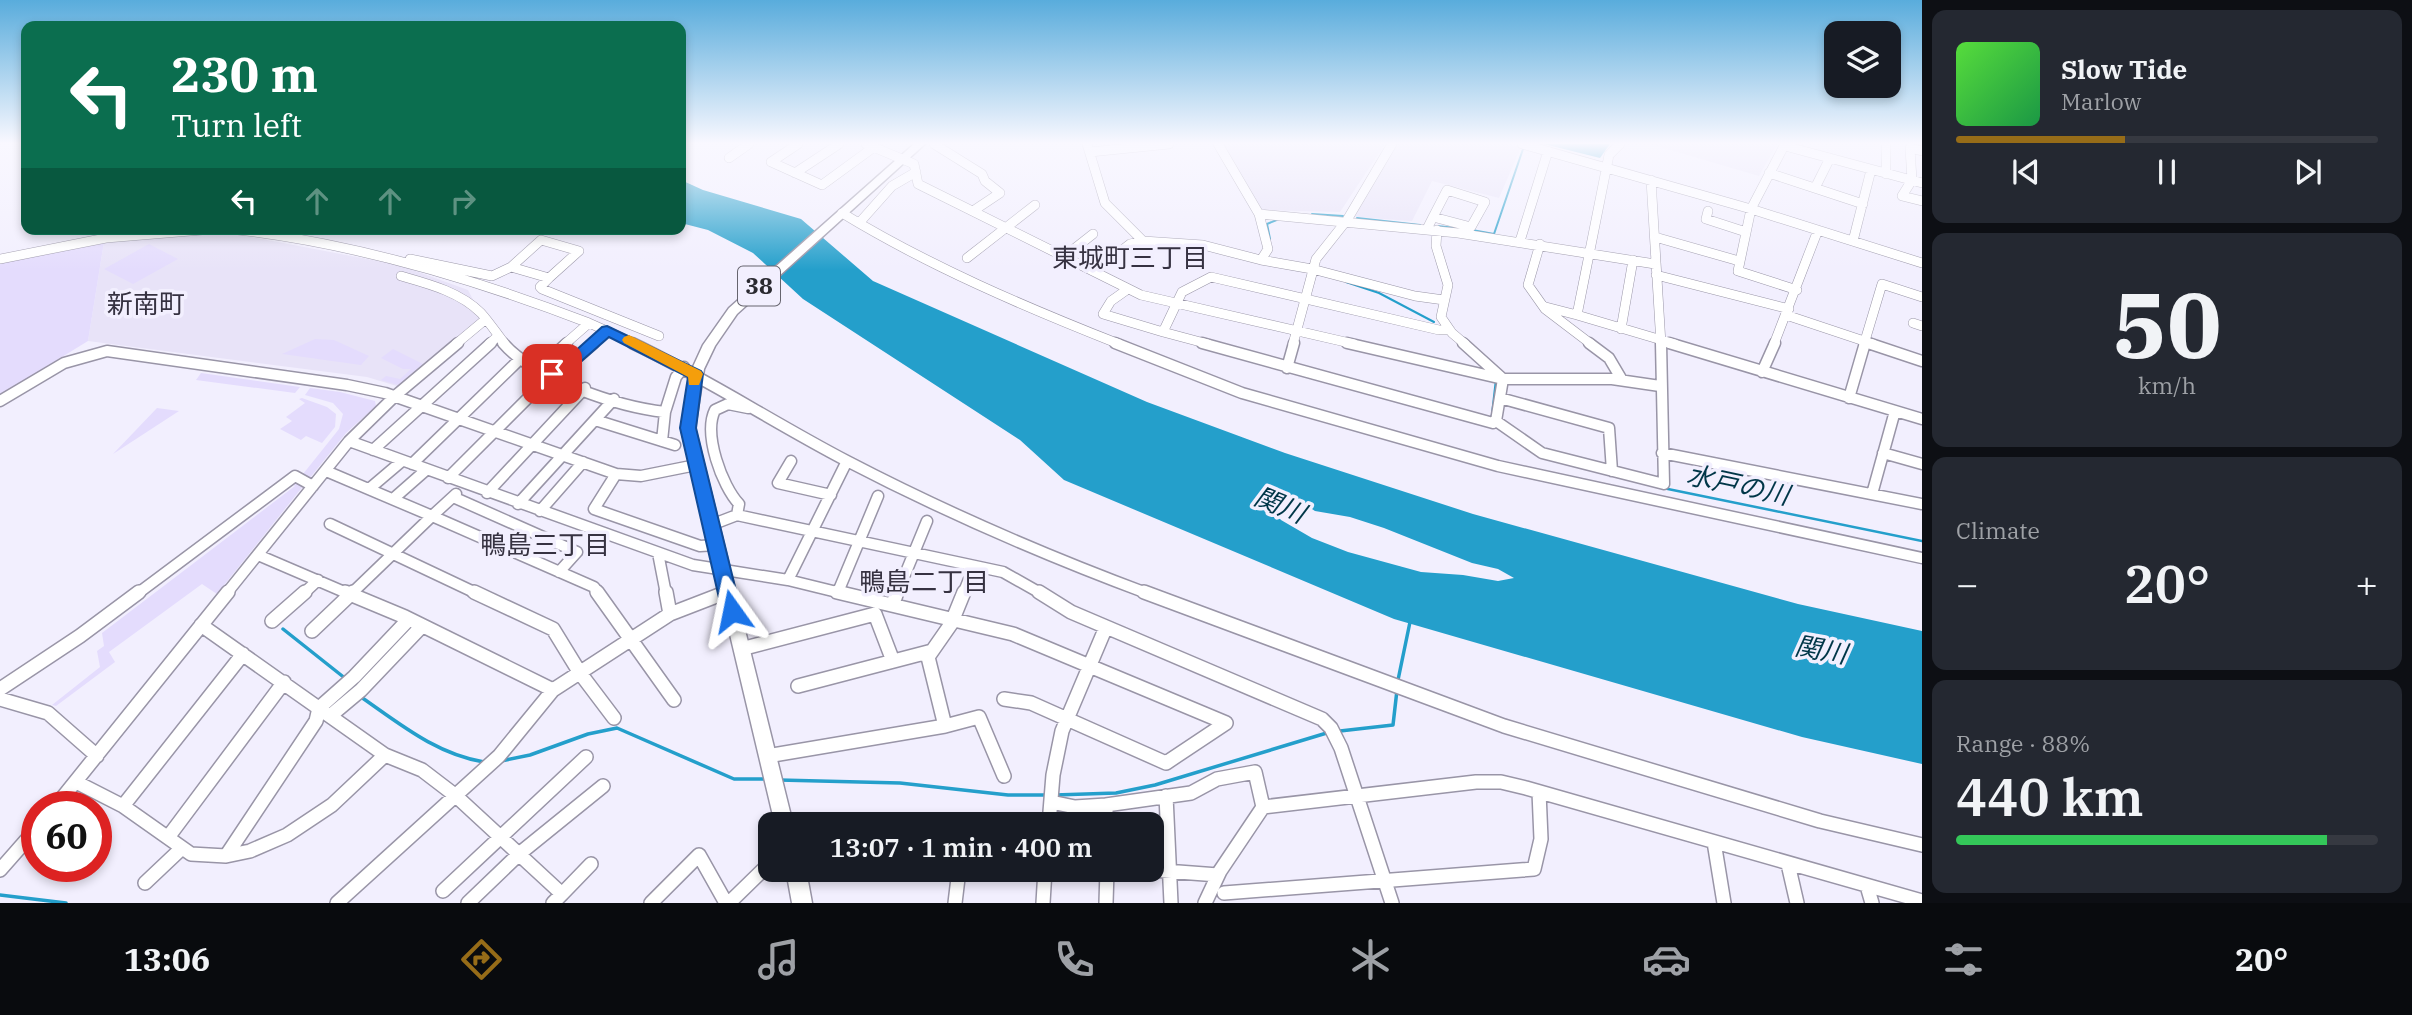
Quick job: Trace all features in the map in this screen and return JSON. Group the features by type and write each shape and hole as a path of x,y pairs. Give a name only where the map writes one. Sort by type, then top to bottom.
{"main road":[{"name":"38","path":"782,812 688,428 693,370 717,332 742,302 872,186"},
{"path":"798,882 802,903"}],"street":[{"path":"860,222 892,186"},
{"path":"922,186 1141,295 1503,379 1622,380 1660,386"},
{"path":"973,211 1000,193 991,186"},
{"path":"1100,186 1105,203 1143,241"},
{"path":"1243,186 1259,214 1268,242 1268,249 1261,260"},
{"path":"1287,368 1312,269 1367,186"},
{"path":"1520,241 1537,186"},
{"path":"1577,316 1602,186"},
{"path":"1128,289 1111,301 1103,314 1287,368 1493,423 1496,421 1542,453 1664,484 1661,341 1651,186"},
{"path":"1672,186 1922,263"},
{"path":"1762,186 1751,209 1738,271 1797,290"},
{"path":"1809,186 1863,204"},
{"path":"1853,241 1867,186"},
{"path":"1908,186 1902,196 1922,201"},
{"path":"1427,229 1433,217 1447,190 1485,202 1471,228 1433,217"},
{"path":"967,258 1035,205"},
{"path":"1708,211 1706,219 1746,232"},
{"path":"1259,214 1347,219 1437,230 1656,264"},
{"path":"839,215 860,222 891,243 1061,322 1242,393 1498,466 1922,558"},
{"path":"1437,230 1437,254 1448,285 1440,313 1450,330 1503,379"},
{"path":"1762,372 1797,290 1818,230"},
{"path":"1065,256 1093,234"},
{"path":"0,259 91,239 127,235"},
{"path":"274,235 377,255 501,292 589,323 693,370 847,461 1059,560 1504,726 1820,821 1922,845"},
{"path":"1655,237 1739,261"},
{"path":"377,255 390,254 492,276 511,267 541,240 579,251 540,287 542,289 659,336"},
{"path":"1095,271 1130,244 1143,241 1203,245 1261,260 1312,269 1415,296 1444,300"},
{"path":"1540,244 1528,285 1543,306 1609,358 1622,380"},
{"path":"1621,329 1633,260"},
{"path":"511,267 549,278"},
{"path":"1656,275 1724,290 1922,361"},
{"path":"401,276 460,297 486,319 497,337 520,359 614,400 650,412 665,412"},
{"path":"1163,332 1182,292 1211,277 1439,330 1450,330"},
{"path":"1849,398 1882,284 1922,297"},
{"path":"1543,306 1922,419"},
{"path":"68,791 349,441 395,396 486,319"},
{"path":"539,368 589,323"},
{"path":"448,478 554,375 607,331"},
{"path":"373,450 497,337"},
{"path":"0,401 65,362 93,352 107,351 347,385 395,396 616,474 641,476 696,465"},
{"path":"369,489 407,463 520,359"},
{"path":"662,441 665,412 676,377 693,370"},
{"path":"1496,421 1503,379"},
{"path":"487,493 585,388"},
{"path":"1500,398 1609,428 1612,471"},
{"path":"518,504 614,400"},
{"path":"737,515 739,504 727,491 716,456 712,415 725,405 736,404 757,412 763,411"},
{"path":"1872,494 1895,411"},
{"path":"595,420 674,445"},
{"path":"349,441 487,493 694,565 788,580 1013,634 1226,723 1166,762 1031,704 1004,699"},
{"path":"1662,453 1922,504"},
{"path":"1884,453 1922,464"},
{"path":"791,461 778,483 831,495"},
{"path":"788,580 847,461"},
{"path":"540,511 583,462"},
{"path":"393,499 426,470"},
{"path":"326,471 594,587 674,700"},
{"path":"616,474 594,509 700,546 716,545"},
{"path":"0,689 80,636 295,476 313,486"},
{"path":"312,631 467,485"},
{"path":"838,592 878,496"},
{"path":"453,497 577,552 559,572"},
{"path":"711,525 737,515 1019,579 1071,612 1322,719 1331,728 1341,748 1392,903"},
{"path":"895,598 927,521"},
{"path":"330,524 553,629 580,673 614,718"},
{"path":"658,553 670,614"},
{"path":"258,555 409,619 553,690"},
{"path":"945,726 928,657 953,620 974,567"},
{"path":"272,621 318,580"},
{"path":"337,903 499,756 553,690 670,614 727,592"},
{"path":"741,649 875,614 893,662"},
{"path":"226,856 316,721 409,619"},
{"path":"201,625 385,755 422,771 456,796 519,854 557,898 591,864"},
{"path":"324,712 361,690 422,626"},
{"path":"1050,812 1055,764 1062,731 1106,627"},
{"path":"798,686 932,651"},
{"path":"123,806 243,654"},
{"path":"169,836 284,682"},
{"path":"0,699 48,713 97,756"},
{"path":"767,757 945,726 979,717 1004,776"},
{"path":"76,782 123,806 191,854 226,856 250,851 287,835 332,805 385,755"},
{"path":"443,891 586,757"},
{"path":"1051,802 1076,807 1191,793 1217,779 1255,772 1263,807 1218,875 1205,903"},
{"path":"1263,807 1476,782 1501,782 1922,901"},
{"path":"468,903 519,854 603,786"},
{"path":"1218,875 1225,898 1534,869 1541,839 1539,792"},
{"path":"1166,796 1171,903"},
{"path":"1106,805 1106,812"},
{"path":"1714,842 1724,903"},
{"path":"0,870 21,846"},
{"path":"145,883 181,848"},
{"path":"651,903 699,855 727,903 758,874"},
{"path":"1788,864 1797,903"},
{"path":"1164,871 1218,875"},
{"path":"955,903 958,882"},
{"path":"1043,903 1044,882"},
{"path":"1106,903 1107,882"},
{"path":"1867,886 1872,903"}],"shaded area":[{"path":"1246,186 1357,186 1340,212 1260,210"},
{"path":"1372,186 1429,186 1412,221 1355,217"},
{"path":"1452,186 1504,186 1499,198"},
{"path":"167,235 240,235 399,265 468,290 483,319 400,387 367,377 88,341 104,242"},
{"path":"104,242 88,341 0,395 0,261"},
{"path":"149,244 178,259 133,284 104,269"},
{"path":"315,339 334,340 369,356 361,365 282,354"},
{"path":"393,349 423,364 398,385 381,380 386,376 400,379 411,369 403,369 381,358"},
{"path":"201,373 300,387 295,393 196,380"},
{"path":"310,388 375,401 376,406 346,433 309,479 303,474 339,429 343,414 333,403 305,395"},
{"path":"299,399 327,407 336,414 335,427 322,443 306,436 301,440 280,429 292,421 286,417 305,403"},
{"path":"157,408 179,411 113,454"},
{"path":"294,481 304,485 217,594 202,584 109,652 115,662 56,706 52,705 100,667 97,651 104,646 102,633 295,486 291,483"}],"water":[{"name":"関川","path":"686,186 695,186 801,219 873,281 1147,402 1285,453 1473,514 1798,604 1922,631 1922,764 1802,737 1394,619 1064,480 1020,440 803,299 753,253 708,230 686,224","holes":["1291,501 1315,511 1350,517 1384,528 1472,563 1498,569 1514,578 1498,581 1421,572 1348,552 1312,538 1281,520 1271,508 1275,504"]}],"waterway":[{"name":"水戸の川","path":"1472,230 1494,234 1510,186"},
{"name":"水戸の川","path":"1312,214 1343,216"},
{"name":"水戸の川","path":"1357,218 1420,225"},
{"name":"水戸の川","path":"1270,239 1267,224 1279,219"},
{"name":"水戸の川","path":"1437,226 1465,229"},
{"name":"水戸の川","path":"1346,282 1379,293 1434,322"},
{"name":"水戸の川","path":"1492,416 1496,381"},
{"name":"水戸の川","path":"1663,488 1922,541"},
{"path":"1398,680 1410,622"},
{"path":"283,629 346,679"},
{"path":"1340,731 1393,725 1397,690"},
{"path":"361,697 434,745 484,762"},
{"path":"501,761 530,755 588,734 617,728 734,779 766,779"},
{"path":"1055,795 1116,793 1155,785 1330,732"},
{"path":"779,780 900,783 1008,795 1048,795"},
{"path":"0,895 66,903"}],"slow traffic":[{"path":"629,340 696,374 694,382"}],"district":[{"name":"東城町三丁目","path":"1130,258"},
{"name":"新南町","path":"146,304"},
{"name":"鴨島三丁目","path":"545,545"},
{"name":"鴨島二丁目","path":"924,582"}],"route":[{"path":"552,374 556,376 607,331 696,374 688,428 732,611"}]}
